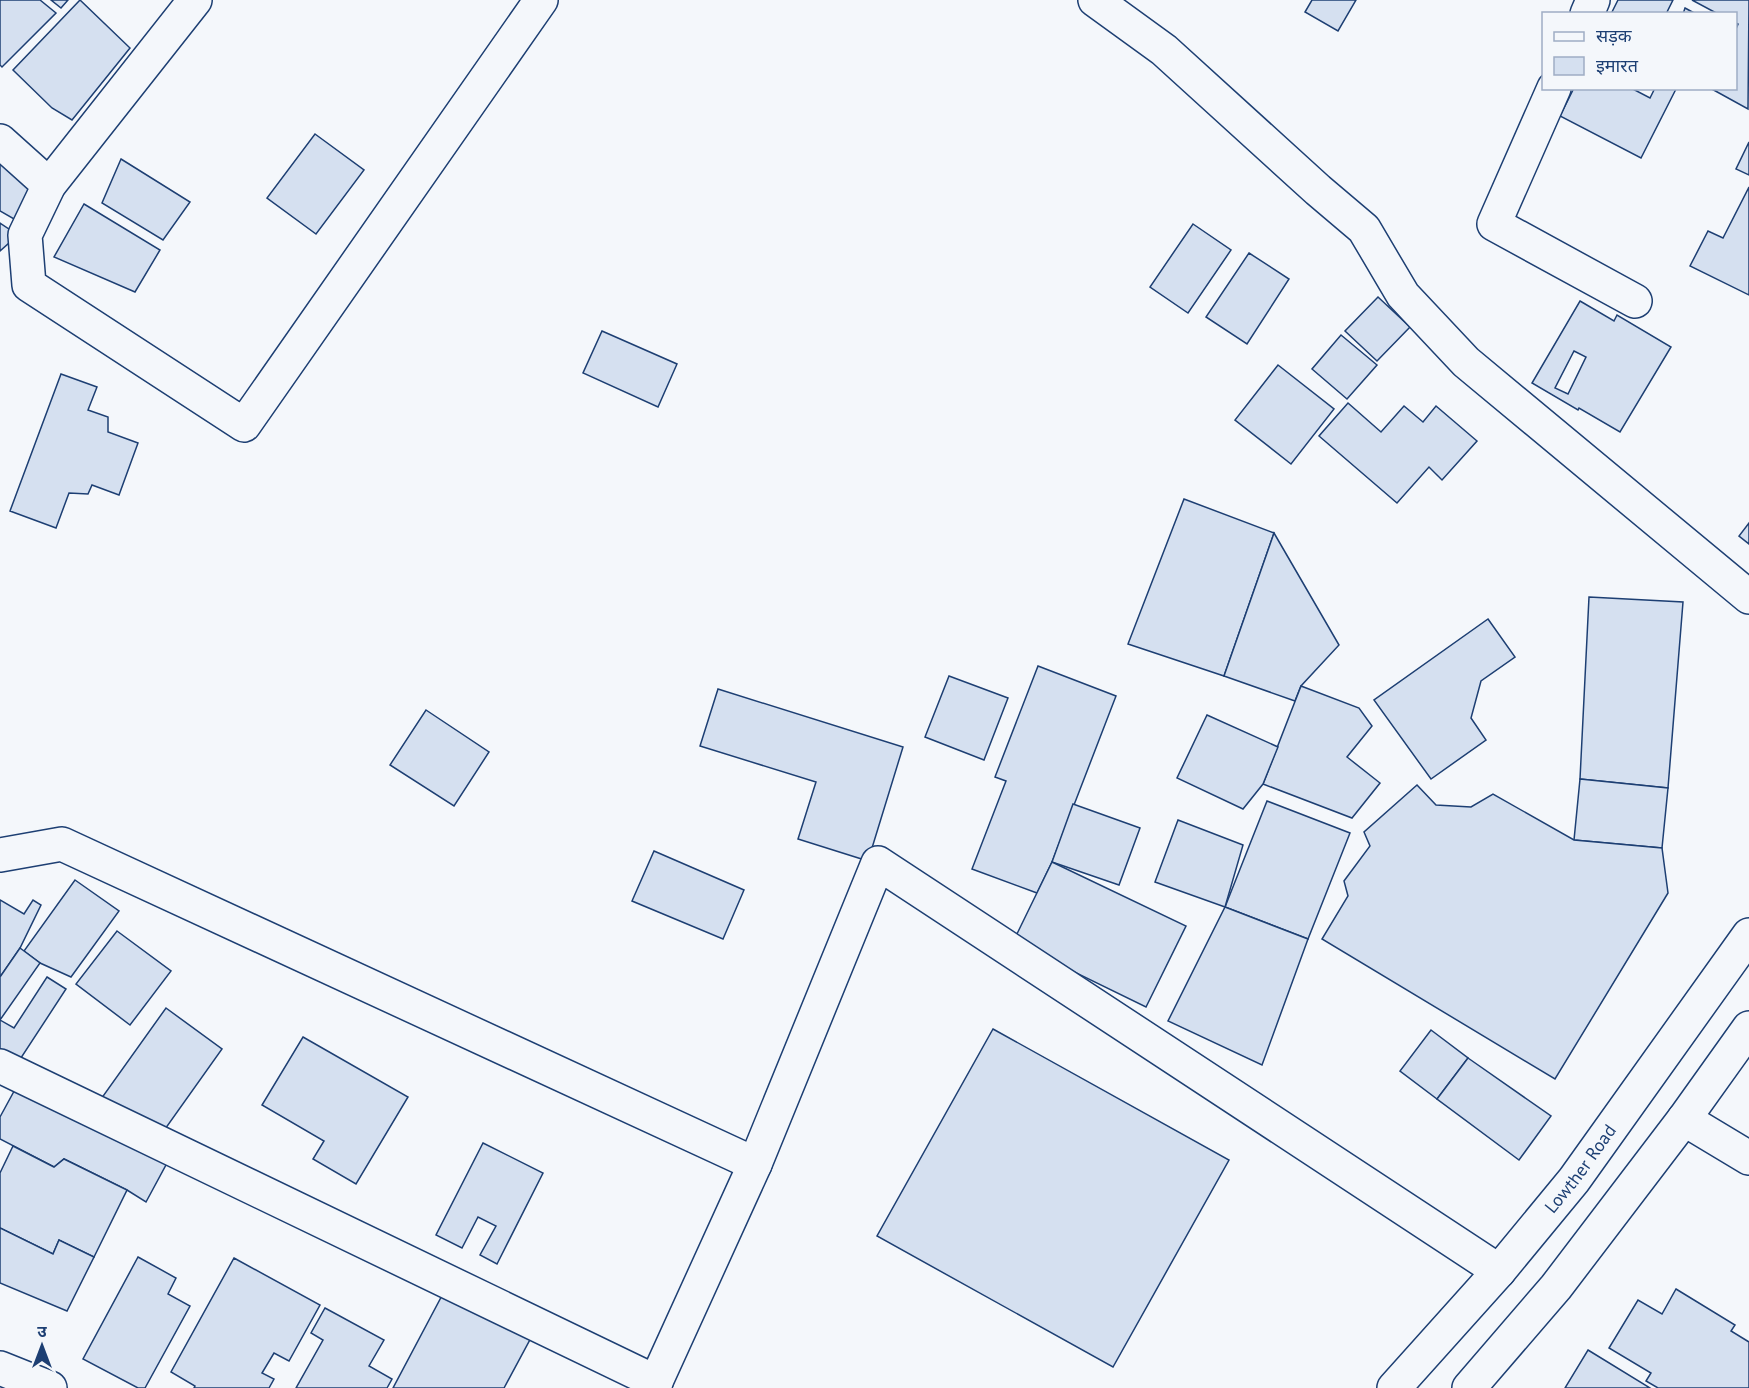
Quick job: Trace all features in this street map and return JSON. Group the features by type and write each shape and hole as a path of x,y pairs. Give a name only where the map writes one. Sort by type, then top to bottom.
{"street":[{"path":"195,0 49,184 25,235 29,285 244,425 541,0"},
{"path":"1095,0 1164,50 1364,229 1403,295 1466,362 1749,597"},
{"path":"1553,90 1494,224 1635,301"},
{"path":"0,141 49,184"},
{"path":"0,855 62,844 755,1164"},
{"path":"0,1066 655,1385 755,1164 878,863 1499,1271"},
{"name":"Lowther Road","path":"1394,1388 1499,1271 1574,1180 1749,934"},
{"path":"1469,1388 1556,1287 1684,1119 1749,1028"},
{"path":"1684,1119 1749,1158"},
{"path":"0,1368 50,1388"}],"building":[{"path":"0,0 40,0 56,13 2,67 0,65"},
{"path":"51,0 68,0 61,8"},
{"path":"80,0 130,48 72,120 52,108 13,70"},
{"path":"1312,0 1356,0 1338,31 1305,12"},
{"path":"1618,0 1673,0 1667,12 1612,12"},
{"path":"1692,0 1749,0 1748,109 1714,90 1737,90 1738,24 1737,12 1714,12"},
{"path":"1573,90 1635,90 1650,98 1654,90 1675,90 1641,158 1560,116"},
{"path":"315,134 364,170 316,234 267,198"},
{"path":"0,142 42,169 14,219 0,211"},
{"path":"1749,142 1749,175 1736,169"},
{"path":"121,159 190,202 163,240 102,203"},
{"path":"1749,187 1749,295 1690,266 1708,231 1723,238"},
{"path":"84,204 160,250 135,292 54,257"},
{"path":"0,223 18,235 0,251"},
{"path":"1193,224 1231,250 1188,313 1150,287"},
{"path":"1249,253 1289,279 1247,344 1206,317"},
{"path":"1378,297 1410,327 1377,361 1345,331"},
{"path":"1580,301 1614,321 1617,315 1671,347 1620,432 1532,383","holes":["1574,351 1586,357 1568,394 1555,388"]},
{"path":"602,331 677,364 658,407 583,373"},
{"path":"1341,335 1377,365 1347,399 1312,369"},
{"path":"1278,365 1334,409 1291,464 1235,420"},
{"path":"61,374 97,387 88,410 108,417 108,432 138,443 119,495 92,485 88,494 69,493 56,528 10,511"},
{"path":"1348,403 1381,432 1404,406 1423,422 1436,406 1477,441 1442,480 1429,467 1397,503 1319,436"},
{"path":"1184,499 1274,533 1224,676 1128,644"},
{"path":"1749,523 1749,544 1739,536"},
{"path":"1274,533 1339,645 1301,686 1295,701 1224,676"},
{"path":"1589,597 1683,602 1668,788 1580,779"},
{"path":"1488,619 1515,657 1481,681 1471,718 1486,740 1431,779 1374,700"},
{"path":"1038,666 1116,696 1052,862 1037,893 972,869 1006,781 995,777"},
{"path":"949,676 1008,698 984,760 925,737"},
{"path":"1301,686 1359,708 1372,726 1347,757 1380,783 1352,818 1263,784"},
{"path":"718,689 903,747 868,861 798,839 816,782 700,746"},
{"path":"426,710 489,752 454,806 390,765"},
{"path":"1207,715 1278,747 1263,784 1243,809 1177,778"},
{"path":"1580,779 1668,788 1662,848 1574,840"},
{"path":"1417,785 1436,805 1471,807 1493,794 1574,840 1662,848 1668,893 1555,1079 1322,939 1348,896 1344,881 1370,846 1364,832"},
{"path":"1267,801 1350,833 1308,939 1225,907"},
{"path":"1073,804 1140,828 1119,885 1052,862"},
{"path":"1178,820 1243,845 1225,907 1155,882"},
{"path":"654,851 744,890 723,939 632,901"},
{"path":"1052,862 1186,926 1146,1007 1013,942"},
{"path":"75,880 119,911 71,977 40,963 24,951"},
{"path":"0,900 24,914 33,900 41,905 20,948 0,977"},
{"path":"1225,907 1308,939 1262,1065 1168,1021"},
{"path":"117,931 171,971 130,1025 76,984"},
{"path":"20,948 40,963 0,1020 0,977"},
{"path":"47,977 66,989 17,1064 0,1053 0,1020 14,1028"},
{"path":"166,1008 222,1049 158,1139 101,1099"},
{"path":"993,1029 1229,1160 1113,1367 877,1236"},
{"path":"1431,1030 1468,1058 1437,1099 1400,1071"},
{"path":"303,1037 408,1097 356,1184 313,1159 324,1141 262,1105"},
{"path":"1468,1058 1551,1116 1519,1160 1437,1099"},
{"path":"18,1084 167,1163 146,1202 127,1190 64,1159 54,1167 0,1139 0,1117"},
{"path":"483,1143 543,1173 497,1264 480,1255 496,1226 478,1217 462,1248 436,1235"},
{"path":"13,1146 54,1167 64,1159 127,1190 94,1257 59,1240 53,1254 0,1228 0,1173"},
{"path":"0,1228 53,1254 59,1240 94,1257 67,1311 0,1283"},
{"path":"138,1257 176,1278 168,1294 190,1306 145,1388 138,1388 83,1359"},
{"path":"234,1258 320,1305 289,1361 274,1353 262,1373 274,1379 269,1388 194,1388 195,1386 171,1372"},
{"path":"446,1288 533,1334 504,1388 393,1388"},
{"path":"1676,1289 1735,1325 1731,1331 1749,1342 1749,1388 1658,1388 1646,1381 1651,1373 1609,1348 1638,1300 1662,1314"},
{"path":"325,1308 384,1340 369,1366 392,1379 387,1388 296,1388 323,1340 311,1333"},
{"path":"1588,1350 1650,1388 1565,1388"}]}
